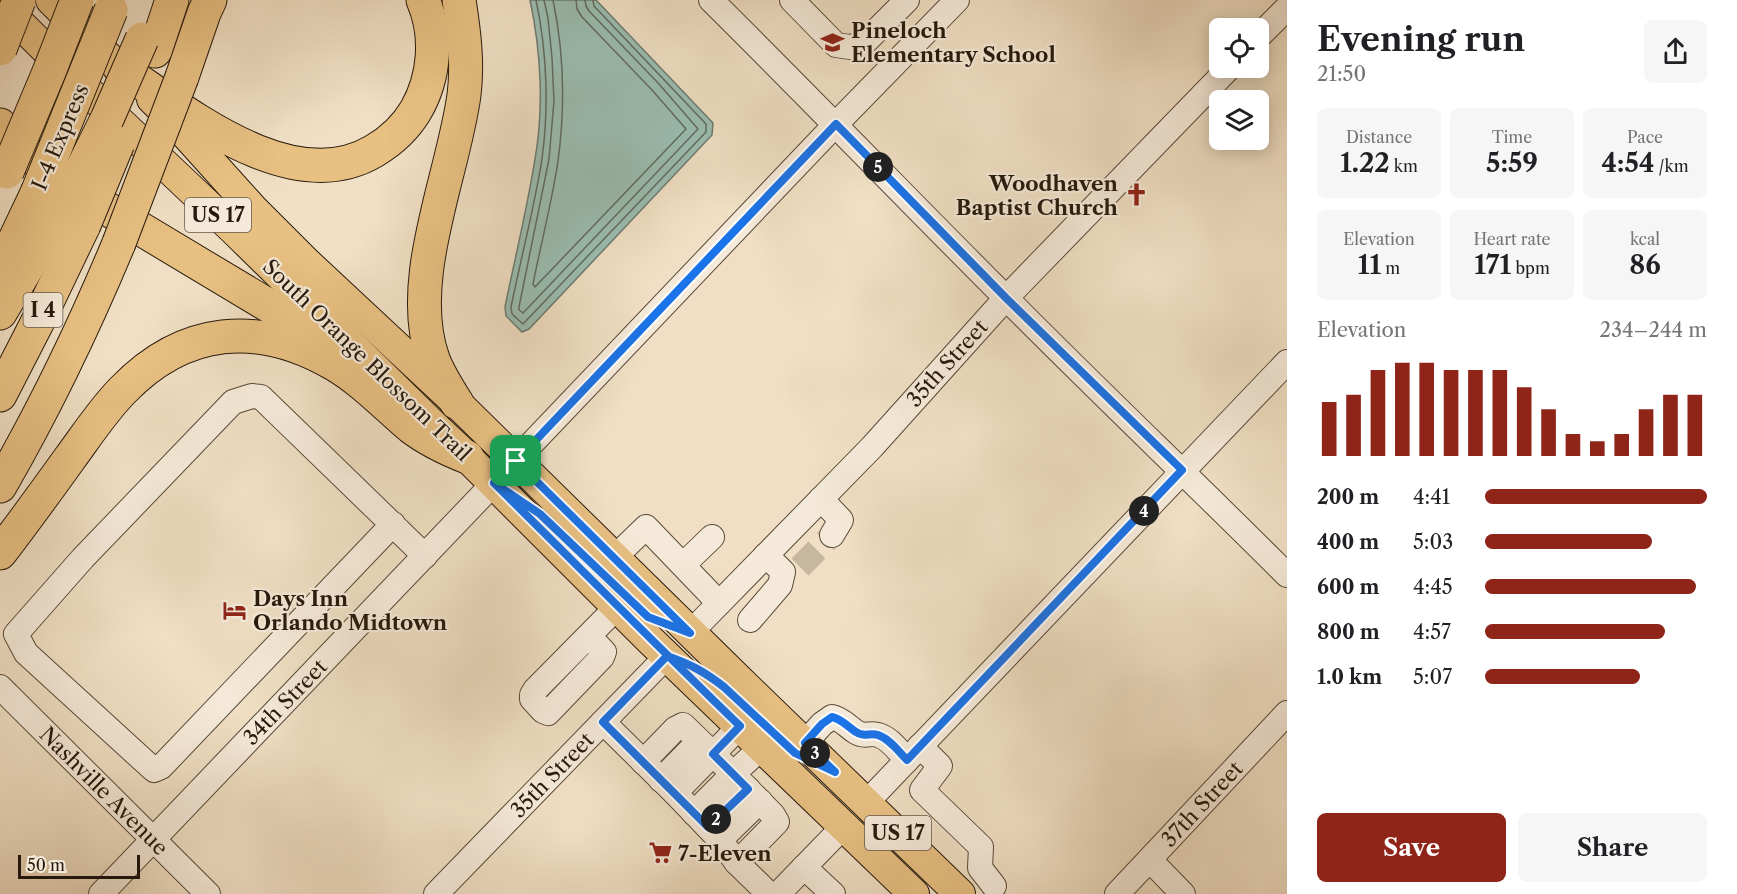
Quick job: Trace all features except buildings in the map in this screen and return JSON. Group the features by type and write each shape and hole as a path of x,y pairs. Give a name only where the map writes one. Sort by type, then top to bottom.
{"highway":[{"path":"0,49 19,0"},
{"name":"I-4 Express","path":"4,180 77,0"},
{"path":"148,45 157,0"},
{"name":"I 4","path":"0,394 42,313 61,210 172,0"},
{"path":"0,486 92,307 210,0"},
{"path":"120,68 216,131 258,152 307,165 332,165 349,161 377,149 398,132 415,112 431,69 433,45 429,17 423,0"},
{"path":"457,403 442,380 433,358 427,337 424,294 433,237 464,94 466,60 459,0"},
{"name":"I-4 Express","path":"0,271 61,210 113,5"},
{"path":"0,125 32,157 71,187 313,332 436,428"},
{"path":"0,312 61,210"},
{"path":"0,553 107,408 123,390 165,355 190,344 211,339 238,336 264,338 291,345 325,360 359,381 424,436 467,457"}],"main road":[{"name":"South Orange Blossom Trail","path":"51,0 171,118 253,209 306,263 457,403 690,633 960,894"},
{"name":"South Orange Blossom Trail","path":"0,4 494,483 667,656 914,894"},
{"path":"494,483 540,514 648,617 690,633"},
{"path":"667,656 692,665 714,679 795,753 835,772"}],"street":[{"path":"711,0 1006,298 1287,575"},
{"path":"792,0 836,45 850,47 863,44 907,0"},
{"path":"516,461 957,0"},
{"path":"1269,26 1287,8"},
{"name":"35th Street","path":"690,633 872,447 1006,298 1219,78"},
{"path":"867,802 1287,362"},
{"path":"393,524 161,767 154,770 26,653 17,639 16,634 83,558 224,411 233,402 252,396 261,397 393,524 425,555"},
{"name":"34th Street","path":"101,894 494,483"},
{"path":"820,500 841,520 832,535"},
{"path":"614,558 646,527 719,603"},
{"path":"683,565 712,537"},
{"path":"750,620 792,570 766,555"},
{"path":"589,636 617,607"},
{"name":"35th Street","path":"436,894 667,656"},
{"name":"Nashville Avenue","path":"0,687 208,894"},
{"name":"37th Street","path":"1117,894 1287,713"},
{"path":"805,743 822,724 832,717 838,718 857,733 864,736 875,734 883,737 940,766 922,790 981,847 980,868 998,891"},
{"path":"603,722 668,786 737,863 769,894"},
{"path":"643,762 675,729 683,725 774,815 777,822 737,863"},
{"path":"668,786 706,748 740,726"},
{"path":"707,827 747,788 762,747"},
{"path":"707,827 747,788"},
{"path":"778,894 844,826"},
{"path":"1150,860 1183,894"},
{"path":"804,867 833,894"}],"water":[{"path":"530,0 596,0 713,123 712,135 529,329 522,332 506,316 505,307 532,178 540,120 539,59"}],"tunnel":[{"path":"800,567 832,535"}],"place":[{"name":"Pineloch Elementary School","path":"833,42"},
{"name":"Woodhaven Baptist Church","path":"1136,195"},
{"name":"Days Inn Orlando Midtown","path":"235,610"},
{"name":"7-Eleven","path":"660,853"}],"route":[{"path":"516,461 690,633 648,617 540,514 494,483 630,620 667,656 740,726 713,754 748,789 708,827 603,722 667,656 692,665 714,679 795,753 835,772 805,743 822,724 832,717 838,718 864,736 875,734 883,737 907,760 1182,470 1006,298 836,124 516,461"}]}
